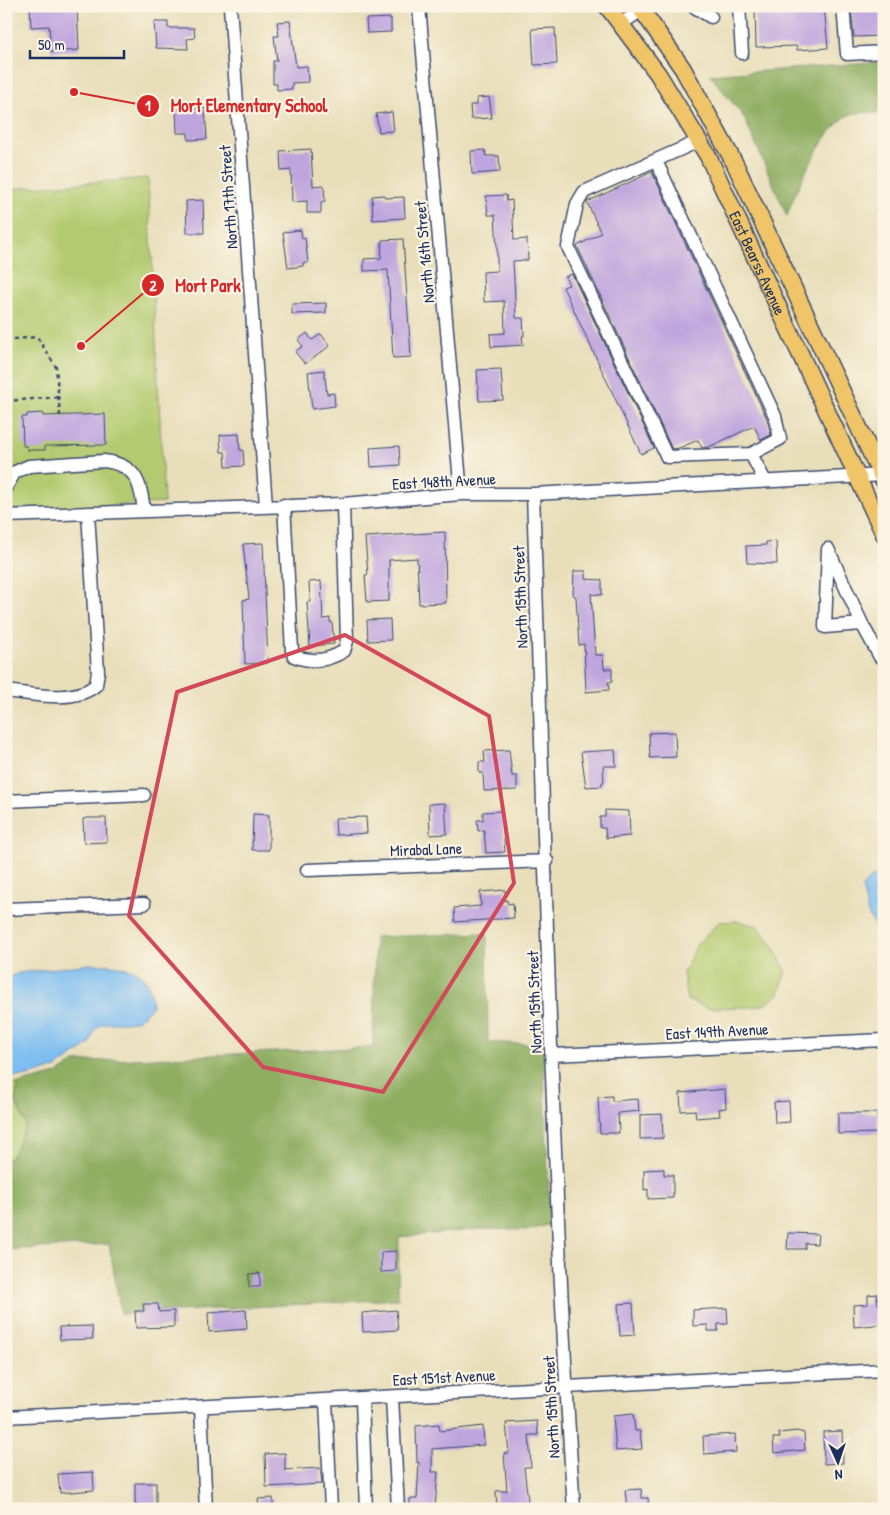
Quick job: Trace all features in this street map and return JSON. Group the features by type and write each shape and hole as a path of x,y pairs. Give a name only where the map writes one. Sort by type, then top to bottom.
{"main road":[{"name":"East Bearss Avenue","path":"607,6 658,74 698,141 884,534"},
{"name":"East Bearss Avenue","path":"642,7 683,70 735,164 883,477"}],"street":[{"name":"North 17th Street","path":"230,6 266,506"},
{"name":"North 16th Street","path":"419,6 461,494"},
{"path":"693,6 710,17"},
{"path":"739,6 742,53"},
{"path":"843,6 847,54 884,52"},
{"path":"621,24 642,7"},
{"path":"656,161 775,416 780,439 766,448 751,454 667,457 568,247 577,204 584,192 698,141"},
{"path":"751,454 765,482"},
{"path":"7,485 15,472 29,466 104,461 115,462 130,470 135,476 142,494 144,510"},
{"name":"East 148th Avenue","path":"6,516 343,504 461,494 533,494 883,477"},
{"name":"North 15th Street","path":"533,494 552,1055 566,1386 574,1509"},
{"path":"284,505 292,651 294,656 306,660 318,660 336,656 344,651 347,641 343,504"},
{"path":"6,691 57,696 88,692 96,685 98,672 88,513"},
{"path":"862,624 825,627 828,549 862,624 880,658"},
{"path":"6,801 144,795"},
{"name":"Mirabal Lane","path":"307,870 546,861"},
{"path":"6,909 144,904"},
{"name":"East 149th Avenue","path":"552,1055 884,1040"},
{"name":"East 151st Avenue","path":"6,1417 884,1370"},
{"path":"392,1397 398,1509"},
{"path":"362,1399 366,1509"},
{"path":"326,1401 331,1509"},
{"path":"201,1408 206,1509"}],"path":[{"path":"6,340 37,337 56,367 60,416"},
{"path":"6,401 58,397"}],"highlighted area":[{"path":"345,635 489,716 514,883 383,1092 263,1067 129,916 177,692"}],"green space":[{"path":"884,62 884,113 853,114 840,121 830,132 812,160 787,216 744,117 710,75"},
{"path":"148,178 164,503 6,510 6,189"},
{"path":"737,921 758,926 773,946 786,971 779,994 766,1004 752,1007 708,1008 687,1000 683,973 697,944 719,922"},
{"path":"487,933 488,1042 543,1045 550,1224 530,1230 483,1229 399,1237 398,1299 121,1314 109,1244 6,1250 6,1162 14,1153 26,1125 16,1102 18,1084 57,1074 75,1062 373,1047 375,937"},
{"path":"6,1083 18,1084 16,1102 26,1125 14,1153 6,1162"}],"water":[{"path":"884,873 884,941 868,914 862,887 872,877"},
{"path":"89,964 113,965 133,970 147,983 151,993 152,1007 136,1021 101,1024 94,1031 90,1044 56,1068 27,1076 6,1077 6,979 18,973"}],"building":[{"path":"30,6 77,6 79,50 51,52 49,26 31,27"},
{"path":"755,6 824,6 828,48 797,50 797,46 756,47"},
{"path":"851,6 882,6 883,36 854,37"},
{"path":"391,18 391,32 367,33 366,19"},
{"path":"290,21 296,67 307,66 308,82 292,83 292,89 277,90 277,84 273,84 273,61 277,61 274,36 279,36 277,22"},
{"path":"154,22 168,22 168,28 194,28 195,38 187,39 188,49 156,48"},
{"path":"555,28 557,64 534,65 532,29"},
{"path":"489,97 492,118 471,119 470,105 477,105 477,98"},
{"path":"205,108 207,139 188,140 188,133 177,133 176,109"},
{"path":"392,112 394,131 379,132 376,114"},
{"path":"311,149 313,186 324,185 325,201 321,202 321,213 307,213 307,201 292,202 291,170 281,171 280,151"},
{"path":"485,150 486,156 499,156 500,172 472,174 471,151"},
{"path":"652,172 767,419 771,435 761,440 754,426 709,447 702,448 698,440 672,449 577,246 601,233 587,202"},
{"path":"385,195 385,198 404,197 405,218 373,220 372,196"},
{"path":"506,195 507,201 512,200 514,240 527,239 528,260 513,261 516,318 523,318 524,336 522,336 523,345 491,347 490,334 505,333 504,301 484,302 483,272 497,271 495,215 488,215 486,196"},
{"path":"203,200 204,233 187,233 186,201"},
{"path":"301,230 302,239 305,238 308,263 303,263 303,266 288,268 283,232"},
{"path":"403,239 411,357 393,358 388,270 364,271 364,259 381,258 382,240"},
{"path":"572,274 654,448 641,454 563,287 569,285 565,277"},
{"path":"326,303 326,313 292,314 292,304"},
{"path":"307,333 312,340 321,334 330,346 305,364 295,352 303,346 298,340"},
{"path":"501,369 503,400 479,401 477,370"},
{"path":"324,370 327,394 334,393 335,406 312,409 308,372"},
{"path":"43,413 43,416 105,414 106,445 45,446 45,450 28,450 27,446 23,446 22,417 27,417 27,414"},
{"path":"239,434 244,466 226,467 225,452 221,452 220,435"},
{"path":"399,446 400,465 371,467 370,448"},
{"path":"445,532 446,603 419,604 417,558 389,560 389,601 367,602 365,575 368,575 365,537"},
{"path":"776,541 777,564 747,563 746,546 766,545 766,542"},
{"path":"263,543 268,663 245,664 243,600 249,599 243,544"},
{"path":"574,571 586,571 586,579 602,580 602,595 591,594 595,655 603,655 604,669 612,669 612,682 608,682 609,690 586,692 584,644 579,645 576,597 573,595"},
{"path":"321,581 323,619 330,618 330,622 332,622 334,644 310,646 307,602 310,602 309,582"},
{"path":"390,619 391,640 368,641 367,620"},
{"path":"675,732 676,757 650,758 649,733"},
{"path":"509,750 512,776 517,776 517,790 484,791 483,773 479,773 479,762 485,762 484,751"},
{"path":"615,750 616,766 603,766 604,782 602,782 602,786 586,787 581,752"},
{"path":"445,803 447,834 430,835 429,804"},
{"path":"605,810 629,811 630,836 606,838 605,828 600,828 600,817 605,817"},
{"path":"502,811 505,852 486,853 484,830 478,831 477,820 483,820 483,812"},
{"path":"253,814 269,815 269,850 252,850"},
{"path":"366,817 367,833 336,835 335,818"},
{"path":"106,818 107,842 84,843 83,819"},
{"path":"505,890 505,901 507,900 508,904 513,903 514,918 455,922 454,908 481,906 480,892"},
{"path":"725,1089 726,1108 719,1109 720,1116 696,1118 695,1110 681,1111 680,1093"},
{"path":"612,1096 612,1101 638,1099 639,1111 618,1113 619,1133 600,1133 598,1097"},
{"path":"789,1101 790,1122 775,1123 774,1102"},
{"path":"838,1113 877,1113 878,1133 838,1134"},
{"path":"662,1114 663,1138 640,1139 640,1115"},
{"path":"664,1169 664,1175 673,1175 673,1198 648,1199 648,1189 644,1190 644,1170"},
{"path":"788,1233 818,1234 817,1244 805,1243 805,1249 787,1249"},
{"path":"396,1251 396,1271 381,1272 381,1252"},
{"path":"260,1273 260,1287 249,1287 249,1274"},
{"path":"877,1294 878,1304 884,1304 884,1324 854,1327 853,1305 868,1304 868,1295"},
{"path":"633,1303 635,1335 620,1336 618,1304"},
{"path":"143,1304 158,1304 159,1312 174,1311 174,1327 136,1328 135,1311 144,1311"},
{"path":"727,1308 728,1324 718,1324 718,1331 708,1331 708,1325 693,1326 693,1310"},
{"path":"246,1310 247,1329 209,1332 208,1313"},
{"path":"396,1310 398,1330 363,1332 362,1313"},
{"path":"92,1326 93,1339 60,1340 59,1327"},
{"path":"633,1414 635,1431 640,1431 642,1449 616,1451 613,1416"},
{"path":"537,1421 538,1435 529,1435 531,1467 524,1467 529,1509 497,1509 496,1491 507,1491 504,1453 509,1453 506,1423"},
{"path":"439,1424 440,1431 483,1426 484,1445 432,1449 432,1472 438,1472 435,1509 410,1509 410,1499 417,1499 419,1462 417,1463 416,1426"},
{"path":"797,1431 804,1433 805,1450 774,1453 773,1438 780,1438 779,1433"},
{"path":"842,1431 843,1463 824,1464 823,1432"},
{"path":"735,1434 736,1452 704,1454 703,1436"},
{"path":"285,1453 285,1470 320,1468 322,1484 266,1487 265,1454"},
{"path":"93,1472 94,1490 60,1493 58,1474"},
{"path":"135,1483 156,1483 156,1509 144,1509 144,1505 135,1505"},
{"path":"641,1489 642,1498 648,1498 649,1509 627,1509 625,1490"},
{"path":"273,1498 273,1509 259,1509 258,1499"}],"place":[{"name":"Mort Elementary School","path":"74,92"},
{"name":"Mort Park","path":"81,346"}]}
